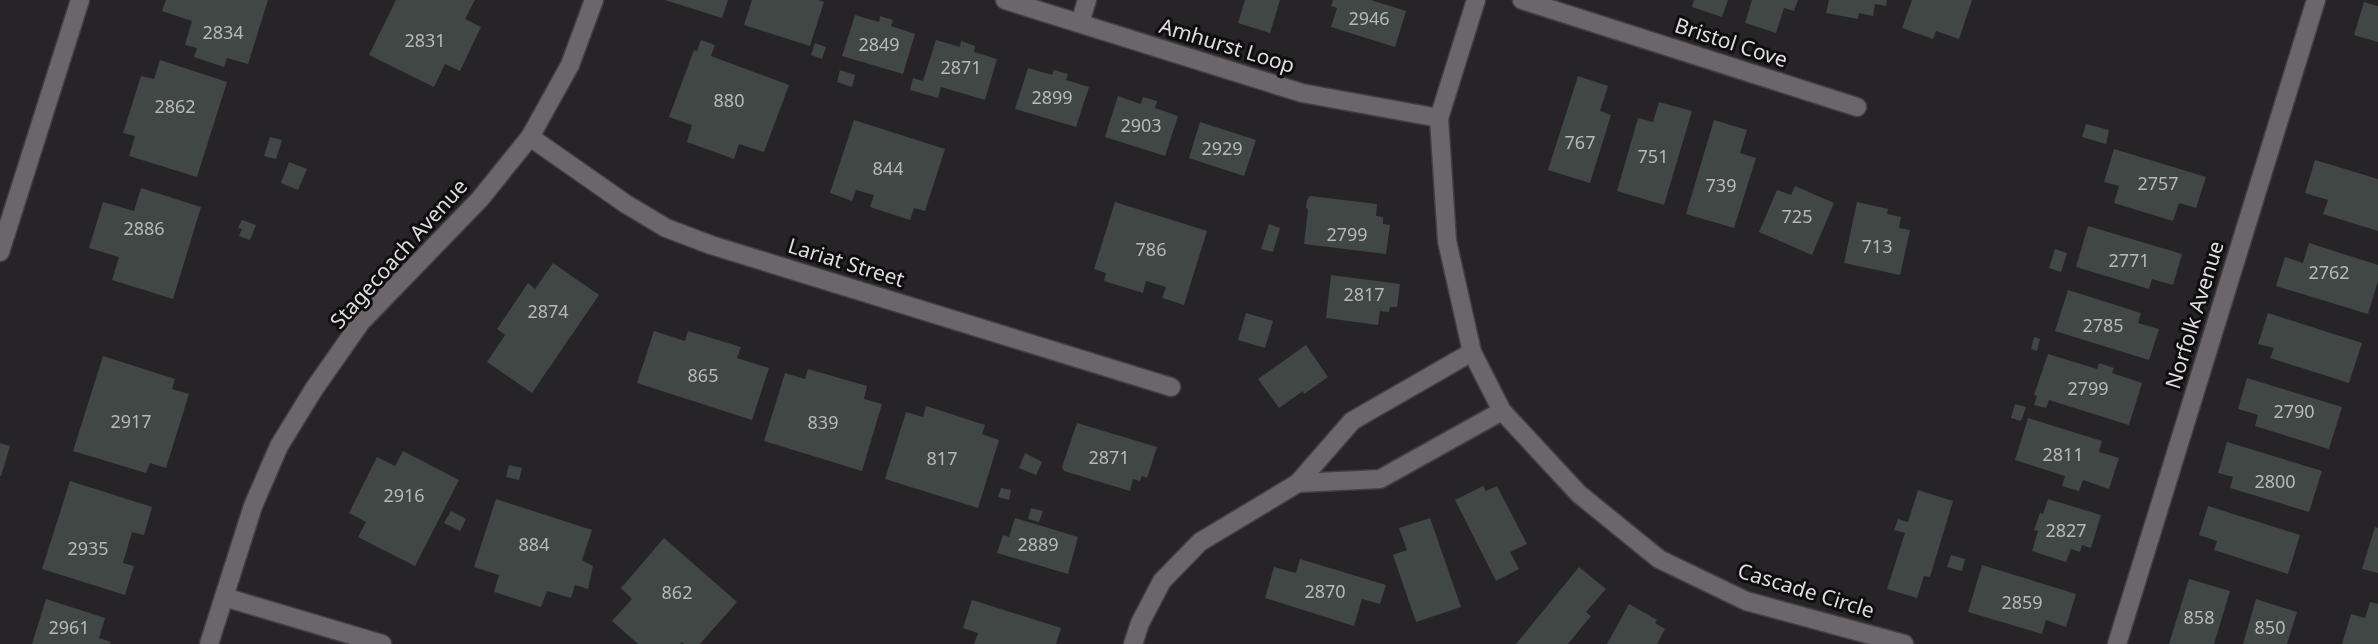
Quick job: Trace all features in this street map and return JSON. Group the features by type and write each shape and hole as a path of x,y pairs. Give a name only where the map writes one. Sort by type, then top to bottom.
{"street":[{"path":"0,252 80,0"},
{"name":"Stagecoach Avenue","path":"209,644 252,506 279,446 314,389 361,322 480,199 531,137 570,65 594,0"},
{"name":"Amhurst Loop","path":"1005,0 1302,93 1439,118"},
{"path":"1080,23 1087,0"},
{"name":"Cascade Circle","path":"1476,0 1439,118 1447,241 1472,352 1502,411 1579,494 1659,559 1746,601 1904,644"},
{"name":"Bristol Cove","path":"1522,0 1857,107"},
{"name":"Norfolk Avenue","path":"2117,644 2316,0"},
{"name":"Lariat Street","path":"531,137 626,204 666,228 702,242 1171,387"},
{"path":"1133,644 1140,623 1162,581 1200,542 1298,483 1352,421 1472,352"},
{"path":"1298,483 1380,479 1502,411"},
{"path":"224,597 382,644"}],"building":[{"path":"166,0 268,0 248,64 227,58 224,67 194,57 197,48 185,45 192,21 162,11"},
{"path":"396,0 475,0 465,19 481,27 460,71 445,64 434,87 369,55"},
{"path":"665,0 728,0 722,18"},
{"path":"752,0 818,0 824,2 810,46 744,25"},
{"path":"1245,0 1280,0 1270,33 1238,23"},
{"path":"1333,0 1371,0 1406,11 1395,47 1331,27 1337,8 1331,6"},
{"path":"1694,0 1728,0 1722,17 1692,7"},
{"path":"1752,0 1798,0 1794,11 1784,8 1776,33 1745,23"},
{"path":"1829,0 1887,0 1886,6 1875,4 1873,16 1859,13 1858,19 1826,13"},
{"path":"1912,0 1972,0 1959,39 1936,31 1933,39 1902,28"},
{"path":"2364,2 2378,6 2378,42 2354,35"},
{"path":"855,15 879,22 880,16 893,20 891,26 915,34 903,74 842,56"},
{"path":"701,40 715,45 711,56 789,85 764,152 739,144 734,159 687,142 692,125 669,117 694,50 697,51"},
{"path":"936,40 960,47 961,41 975,46 974,52 997,59 985,100 941,87 938,98 910,90 913,78 923,81"},
{"path":"815,43 826,47 822,59 811,55"},
{"path":"160,60 227,82 197,177 129,156 135,136 123,133 141,76 154,79"},
{"path":"1028,68 1052,75 1054,70 1068,74 1066,80 1089,87 1076,127 1015,109"},
{"path":"840,70 855,75 852,87 837,82"},
{"path":"1578,76 1608,86 1600,111 1611,115 1590,183 1548,170"},
{"path":"1118,96 1141,104 1143,97 1157,101 1155,108 1178,116 1165,156 1105,137"},
{"path":"1659,102 1692,111 1664,205 1617,191 1638,118 1653,122"},
{"path":"854,120 945,149 925,211 914,208 910,220 870,207 874,195 856,190 852,201 830,193"},
{"path":"1714,120 1747,130 1740,153 1756,158 1734,228 1686,214"},
{"path":"1200,122 1256,140 1244,176 1189,158"},
{"path":"2086,124 2109,130 2106,144 2082,137"},
{"path":"270,137 282,140 276,159 264,156"},
{"path":"2114,149 2206,177 2196,208 2179,203 2173,221 2114,203 2119,186 2104,182"},
{"path":"2315,160 2378,179 2378,231 2323,214 2328,200 2305,193"},
{"path":"289,162 307,169 298,190 281,183"},
{"path":"1795,186 1834,203 1812,255 1759,232 1777,190 1791,195"},
{"path":"141,188 201,207 173,299 112,280 119,257 89,248 103,202 134,211"},
{"path":"1310,196 1377,204 1376,216 1383,217 1383,224 1390,225 1386,254 1304,244 1308,210 1306,207"},
{"path":"1115,202 1207,231 1184,305 1162,298 1166,287 1146,281 1143,293 1104,281 1106,273 1094,269"},
{"path":"1857,202 1888,209 1887,214 1901,217 1899,228 1910,230 1900,275 1844,263"},
{"path":"242,220 256,225 250,240 239,236 242,229 238,228"},
{"path":"1269,224 1280,228 1273,252 1261,249"},
{"path":"2088,226 2182,254 2173,285 2152,279 2149,289 2076,267"},
{"path":"2309,243 2378,265 2378,281 2368,314 2276,286 2285,257 2303,263"},
{"path":"2055,249 2067,253 2061,272 2049,268"},
{"path":"553,263 599,295 532,393 487,362 505,335 497,329 528,283 535,289"},
{"path":"1331,275 1400,284 1397,307 1390,307 1389,312 1380,311 1378,325 1326,318"},
{"path":"2068,290 2141,313 2138,323 2159,329 2149,360 2055,331"},
{"path":"1246,313 1273,321 1265,348 1238,340"},
{"path":"2268,313 2362,343 2349,383 2270,358 2274,348 2258,344"},
{"path":"654,331 685,341 688,331 741,347 737,358 769,368 752,420 637,383"},
{"path":"2034,337 2040,339 2037,351 2031,349"},
{"path":"1306,345 1328,377 1279,408 1258,379"},
{"path":"2048,354 2097,369 2099,363 2114,368 2112,373 2142,383 2129,425 2049,400 2046,408 2034,405 2037,396 2034,395"},
{"path":"103,356 175,379 172,389 189,394 166,468 150,463 146,473 73,451"},
{"path":"808,369 867,386 864,399 882,404 862,471 764,441 785,373 805,379"},
{"path":"2247,378 2342,407 2329,449 2255,426 2258,415 2238,409"},
{"path":"2015,404 2026,407 2021,421 2011,418"},
{"path":"926,406 985,425 982,434 999,440 978,508 885,479 906,412 923,417"},
{"path":"2028,418 2102,441 2099,452 2119,458 2109,489 2083,480 2079,491 2062,486 2065,476 2015,460"},
{"path":"1077,423 1157,447 1147,478 1142,476 1140,481 1133,479 1130,491 1064,471 1062,467"},
{"path":"2227,442 2322,471 2309,512 2230,488 2233,477 2218,473"},
{"path":"0,443 10,446 1,476 0,476"},
{"path":"403,451 459,480 415,566 358,537 366,522 349,513 377,457 395,466"},
{"path":"1025,453 1042,462 1036,475 1019,468"},
{"path":"509,465 522,468 519,480 506,477"},
{"path":"70,481 152,507 144,535 132,532 123,563 134,566 125,595 42,569"},
{"path":"1483,486 1486,491 1497,486 1527,544 1510,552 1519,569 1496,581 1455,500"},
{"path":"1001,488 1011,490 1009,500 998,497"},
{"path":"1918,490 1953,501 1930,577 1924,576 1917,598 1887,589 1905,533 1894,530 1898,519 1908,522"},
{"path":"496,499 592,530 582,560 593,566 588,589 575,585 571,598 547,591 541,607 494,592 499,575 474,567"},
{"path":"2048,499 2101,515 2091,548 2082,545 2080,552 2071,549 2066,562 2032,551 2038,531 2034,530"},
{"path":"2208,506 2300,535 2288,574 2214,550 2217,541 2199,535"},
{"path":"1031,508 1043,511 1039,522 1028,519"},
{"path":"451,511 466,519 460,531 444,523"},
{"path":"1015,518 1078,537 1068,574 997,553 1003,535 1009,537"},
{"path":"1430,518 1461,607 1416,622 1393,555 1407,550 1399,528"},
{"path":"2375,527 2378,528 2378,573 2362,569"},
{"path":"664,538 737,602 700,644 682,642 680,644 638,644 612,621 632,599 621,588"},
{"path":"1951,555 1965,559 1962,571 1947,567"},
{"path":"1300,559 1386,585 1380,604 1362,599 1354,626 1265,598 1274,567 1296,573"},
{"path":"1982,565 2076,594 2066,627 2046,620 2042,634 1968,612"},
{"path":"1579,567 1606,589 1586,612 1591,616 1568,644 1516,644"},
{"path":"2189,579 2230,591 2214,644 2169,644"},
{"path":"46,599 105,618 99,638 111,642 110,644 32,644"},
{"path":"2256,599 2297,612 2287,644 2243,644"},
{"path":"972,600 1061,628 1056,644 974,644 978,633 963,628"},
{"path":"2370,602 2378,604 2378,644 2342,644 2351,614 2365,618"},
{"path":"1629,604 1657,620 1655,623 1665,629 1657,644 1607,644"}]}
